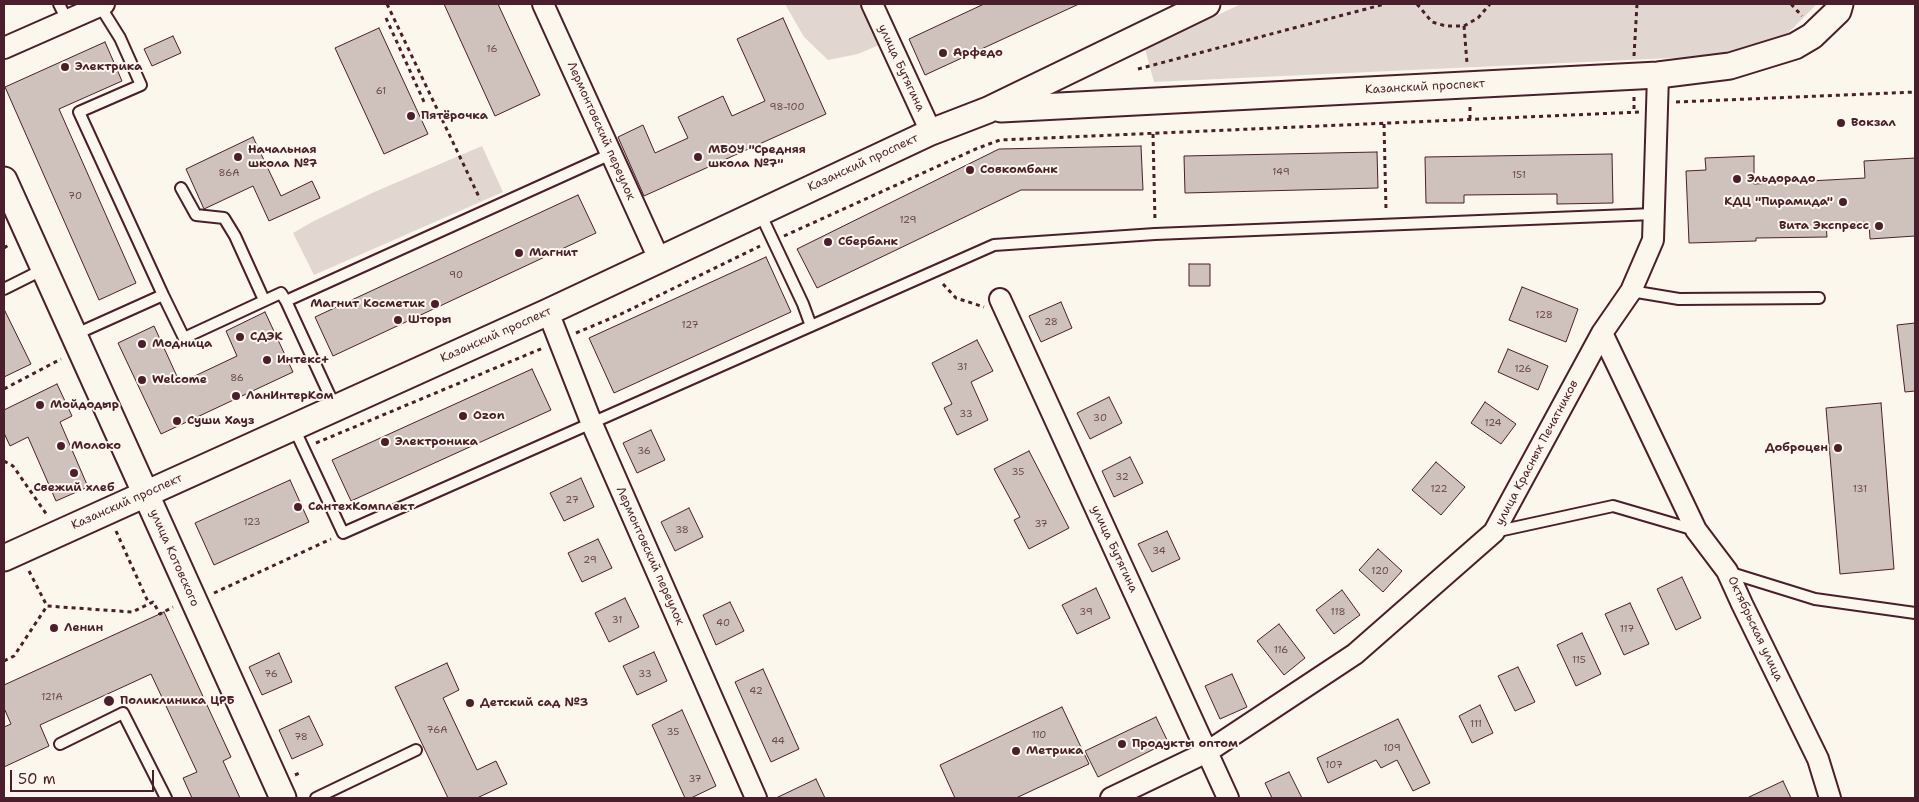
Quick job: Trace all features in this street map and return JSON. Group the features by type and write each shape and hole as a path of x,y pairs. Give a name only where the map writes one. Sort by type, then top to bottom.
{"street":[{"name":"Лермонтовский переулок","path":"543,4 659,259"},
{"name":"Казанский проспект","path":"12,566 145,493 299,438 336,407 548,312 759,211 931,132 988,110 1207,4"},
{"name":"Казанский проспект","path":"988,110 1658,75 1730,66 1795,46 1812,36 1838,11 1840,4"},
{"path":"4,48 63,12 102,5"},
{"name":"улица Бутягина","path":"875,5 931,132"},
{"name":"улица Красных Печатников","path":"1111,798 1207,752 1355,654 1494,532 1602,333 1631,291 1653,240 1658,75"},
{"name":"улица Котовского","path":"4,180 283,798"},
{"name":"улица Бутягина","path":"1004,307 1228,798"},
{"name":"Лермонтовский переулок","path":"548,312 592,424 756,798"},
{"name":"Октябрьская улица","path":"1602,333 1696,530 1728,571 1742,604 1818,759 1830,798"}],"lane":[{"path":"102,5 120,38 141,85 79,112 184,338 281,293 336,407"},
{"path":"286,301 611,154"},
{"path":"181,188 196,215 224,218 235,236 264,300"},
{"path":"759,211 803,304 811,326"},
{"path":"299,438 343,533 994,245 1155,234 1654,214"},
{"path":"4,289 44,269"},
{"path":"1631,291 1679,299 1819,298"},
{"path":"74,335 163,295"},
{"path":"1494,532 1613,506 1696,530"},
{"path":"1728,571 1815,599 1915,613"},
{"path":"60,744 123,712 166,798"},
{"path":"316,798 416,750"}],"path":[{"path":"387,4 486,211"},
{"path":"1138,69 1385,4"},
{"path":"1417,4 1432,22 1446,26 1464,26 1478,18 1490,4"},
{"path":"386,18 425,104"},
{"path":"299,438 559,341 620,314 773,240 978,148 1000,140 1640,112 1657,103 1915,92"},
{"path":"1384,124 1386,225"},
{"path":"1153,134 1155,234"},
{"path":"932,272 956,298 1004,307"},
{"path":"4,389 61,358"},
{"path":"4,461 13,466 49,519"},
{"path":"108,534 124,526"},
{"path":"116,530 149,604"},
{"path":"46,606 132,612 153,602 160,614 343,533"},
{"path":"12,566 29,571 46,606"},
{"path":"4,661 14,656 46,606"}],"shaded area":[{"path":"785,4 863,4 879,45 858,54 828,60 804,37"},
{"path":"1241,4 1817,4 1785,36 1735,55 1154,82 1145,49"},
{"path":"482,146 503,192 314,275 293,233 372,193"}],"building":[{"path":"444,4 498,4 540,95 495,116"},
{"path":"984,4 1079,4 925,75 909,39"},
{"path":"783,18 826,114 644,196 618,137 643,125 655,153 688,138 678,117 723,96 732,116 765,101 737,39"},
{"path":"379,28 428,134 384,154 335,48"},
{"path":"173,36 181,53 152,66 144,49"},
{"path":"105,42 122,81 59,109 136,283 99,300 5,87"},
{"path":"253,137 281,196 312,181 320,198 269,221 253,186 204,209 186,169"},
{"path":"1141,146 1143,190 1021,190 817,288 797,249 999,149"},
{"path":"1377,152 1378,188 1185,193 1184,156"},
{"path":"1612,154 1613,203 1557,204 1557,194 1464,195 1464,203 1426,203 1425,157"},
{"path":"1754,156 1754,184 1865,178 1864,161 1915,158 1915,236 1870,239 1869,222 1826,224 1827,237 1756,238 1756,241 1689,243 1686,171 1706,170 1705,158"},
{"path":"578,195 596,233 333,356 315,317"},
{"path":"766,257 791,312 614,393 589,338"},
{"path":"1189,264 1210,264 1210,286 1189,286"},
{"path":"1522,287 1578,309 1566,342 1509,320"},
{"path":"1061,302 1072,328 1041,342 1029,316"},
{"path":"4,309 31,364 4,377"},
{"path":"265,312 293,372 161,434 118,343 154,326 180,383 237,356 226,331"},
{"path":"1915,323 1915,391 1905,392 1897,325"},
{"path":"977,340 993,371 971,382 988,420 957,435 944,408 952,404 932,363"},
{"path":"1508,349 1548,366 1538,390 1498,372"},
{"path":"532,369 551,410 351,501 332,460"},
{"path":"57,384 72,416 60,422 88,487 56,501 28,437 10,446 4,433 4,410"},
{"path":"1109,397 1122,423 1090,439 1077,413"},
{"path":"1485,402 1516,424 1501,444 1471,423"},
{"path":"1881,403 1894,569 1840,574 1826,408"},
{"path":"651,430 665,460 637,473 623,443"},
{"path":"1029,451 1069,528 1029,549 1014,520 1020,517 994,469"},
{"path":"1130,457 1143,483 1114,497 1102,471"},
{"path":"1436,462 1465,487 1441,515 1412,490"},
{"path":"581,478 594,507 564,521 550,493"},
{"path":"290,480 309,522 214,565 195,523"},
{"path":"689,508 703,537 675,551 661,522"},
{"path":"1167,531 1180,559 1152,572 1138,544"},
{"path":"598,539 612,568 582,582 568,553"},
{"path":"1378,549 1402,571 1383,592 1359,570"},
{"path":"1682,577 1701,618 1676,630 1657,589"},
{"path":"1096,588 1110,618 1077,634 1062,605"},
{"path":"1342,590 1360,615 1334,634 1316,610"},
{"path":"625,598 639,627 609,642 595,613"},
{"path":"730,602 744,631 716,645 703,615"},
{"path":"1630,603 1649,644 1624,655 1605,614"},
{"path":"164,612 231,757 223,761 240,798 192,798 183,778 197,772 151,674 40,725 49,746 4,767 4,727 11,724 4,708 4,685"},
{"path":"1279,624 1305,658 1284,675 1257,641"},
{"path":"1582,633 1601,674 1576,686 1557,645"},
{"path":"654,652 667,681 637,695 623,666"},
{"path":"279,653 292,682 262,695 249,667"},
{"path":"447,663 459,690 443,698 477,770 496,761 507,784 477,798 448,798 395,687"},
{"path":"1518,667 1535,702 1515,711 1498,676"},
{"path":"763,669 799,749 771,762 735,682"},
{"path":"1232,674 1247,707 1220,719 1205,686"},
{"path":"1480,705 1493,733 1472,743 1459,716"},
{"path":"1062,707 1089,764 1016,798 955,798 940,765"},
{"path":"682,710 716,786 691,798 685,798 652,725"},
{"path":"309,716 323,745 292,759 279,730"},
{"path":"1156,717 1168,742 1098,777 1085,751"},
{"path":"1398,719 1430,783 1413,791 1397,760 1381,768 1376,760 1328,783 1317,758"},
{"path":"1289,772 1302,798 1272,798 1265,783"},
{"path":"816,779 825,798 776,798"},
{"path":"1783,781 1791,798 1747,798"}],"place":[{"name":"Арфедо","path":"943,53"},
{"name":"Электрика","path":"65,67"},
{"name":"Пятёрочка","path":"411,116"},
{"name":"Вокзал","path":"1841,123"},
{"name":"Начальная школа №7","path":"238,157"},
{"name":"МБОУ \"Средняя школа №7\"","path":"698,157"},
{"name":"Совкомбанк","path":"970,170"},
{"name":"Эльдорадо","path":"1737,179"},
{"name":"КДЦ \"Пирамида\"","path":"1843,202"},
{"name":"Вита Экспресс","path":"1879,226"},
{"name":"Сбербанк","path":"828,242"},
{"name":"Магнит","path":"519,253"},
{"name":"Магнит Косметик","path":"435,304"},
{"name":"Шторы","path":"398,320"},
{"name":"СДЭК","path":"240,337"},
{"name":"Модница","path":"142,344"},
{"name":"Интекс+","path":"267,360"},
{"name":"Welcome","path":"142,380"},
{"name":"ЛанИнтерКом","path":"236,396"},
{"name":"Мойдодыр","path":"40,405"},
{"name":"Ozon","path":"463,416"},
{"name":"Суши Хауз","path":"177,421"},
{"name":"Электроника","path":"385,442"},
{"name":"Молоко","path":"61,446"},
{"name":"Доброцен","path":"1838,448"},
{"name":"Свежий хлеб","path":"74,473"},
{"name":"СантехКомплект","path":"298,507"},
{"name":"Ленин","path":"54,628"},
{"name":"Поликлиника ЦРБ","path":"109,701"},
{"name":"Детский сад №3","path":"470,703"},
{"name":"Продукты оптом","path":"1122,744"},
{"name":"Метрика","path":"1016,751"}]}
